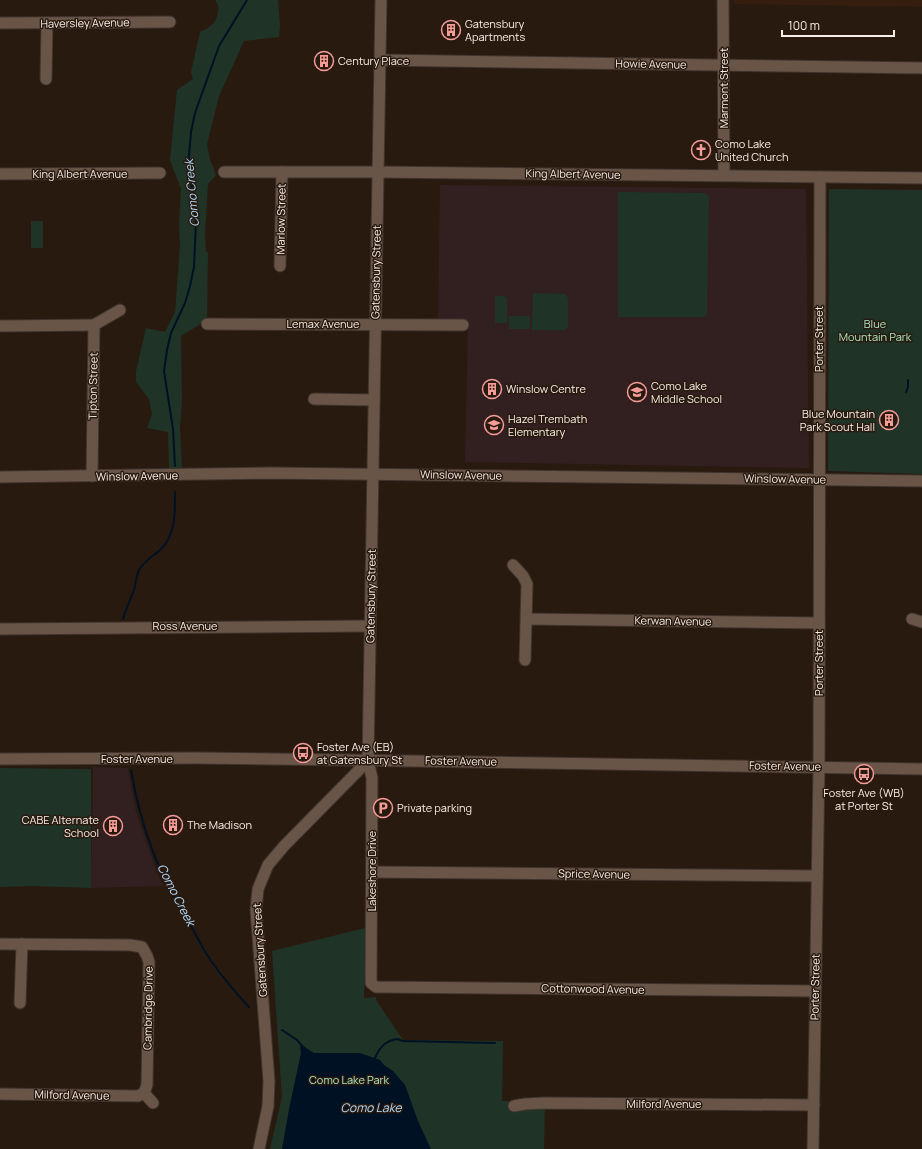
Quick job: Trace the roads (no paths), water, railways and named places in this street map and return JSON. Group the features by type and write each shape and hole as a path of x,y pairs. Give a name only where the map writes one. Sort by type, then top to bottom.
{"street":[{"name":"Gatensbury Street","path":"259,1149 268,1106 269,1088 256,910 256,900 260,882 274,856 357,773 368,760 381,0"},
{"name":"Marmont Street","path":"724,0 724,176"},
{"name":"Haversley Avenue","path":"0,23 170,22"},
{"path":"46,79 48,23"},
{"name":"Howie Avenue","path":"380,60 922,68"},
{"name":"King Albert Avenue","path":"224,172 378,172 922,178"},
{"name":"Marlow Street","path":"280,266 282,172"},
{"name":"King Albert Avenue","path":"0,174 160,174"},
{"name":"Porter Street","path":"813,1149 819,767 820,177"},
{"path":"0,326 94,325 120,310"},
{"name":"Lemax Avenue","path":"207,324 463,325"},
{"name":"Tipton Street","path":"92,476 94,325"},
{"path":"314,399 374,400"},
{"name":"Winslow Avenue","path":"0,477 271,474 922,481"},
{"path":"513,565 523,576 526,584 527,619 525,660"},
{"name":"Kerwan Avenue","path":"527,619 819,623"},
{"name":"Ross Avenue","path":"0,629 370,626"},
{"name":"Foster Avenue","path":"0,759 205,758 922,769"},
{"name":"Lakeshore Drive","path":"368,760 372,778 371,983"},
{"name":"Sprice Avenue","path":"372,872 817,876"},
{"name":"Cambridge Drive","path":"0,944 130,944 142,948 145,951 149,962 147,1085 144,1093"},
{"path":"20,1003 22,944"},
{"name":"Cottonwood Avenue","path":"371,983 376,987 815,991"},
{"path":"144,1093 153,1103"},
{"name":"Milford Avenue","path":"0,1094 138,1096 144,1093"},
{"name":"Milford Avenue","path":"514,1106 537,1103 814,1104"}],"water":[{"name":"Como Lake","path":"303,1045 314,1053 360,1053 380,1060 384,1065 393,1071 405,1085 418,1121 431,1149 282,1149 301,1053 300,1047"}],"waterway":[{"name":"Como Creek","path":"175,466 173,429 164,371 171,333 185,303 194,267 196,222 195,202 188,168 191,132 195,113 219,46 247,0"},
{"path":"906,392 908,380"},
{"name":"Como Creek","path":"123,619 134,590 137,574 140,568 162,548 170,536 174,522 175,492"},
{"name":"Como Creek","path":"131,770 145,830 169,887 203,948 225,980 249,1007"},
{"name":"Como Creek","path":"282,1030 297,1040 302,1046"},
{"path":"375,1058 383,1045 389,1041 397,1039 403,1041 495,1043"}],"place":[{"name":"Gatensbury Apartments","path":"451,30"},
{"name":"Century Place","path":"324,61"},
{"name":"Como Lake United Church","path":"701,150"},
{"name":"Winslow Centre","path":"492,389"},
{"name":"Como Lake Middle School","path":"637,392"},
{"name":"Blue Mountain Park Scout Hall","path":"889,420"},
{"name":"Hazel Trembath Elementary","path":"494,425"},
{"name":"Foster Ave (EB) at Gatensbury St","path":"303,753"},
{"name":"Foster Ave (WB) at Porter St","path":"864,774"},
{"name":"Private parking","path":"383,808"},
{"name":"The Madison","path":"173,825"},
{"name":"CABE Alternate School","path":"113,826"}],"park label":[{"name":"Blue Mountain Park","path":"875,330"},
{"name":"Como Lake Park","path":"349,1080"}]}
